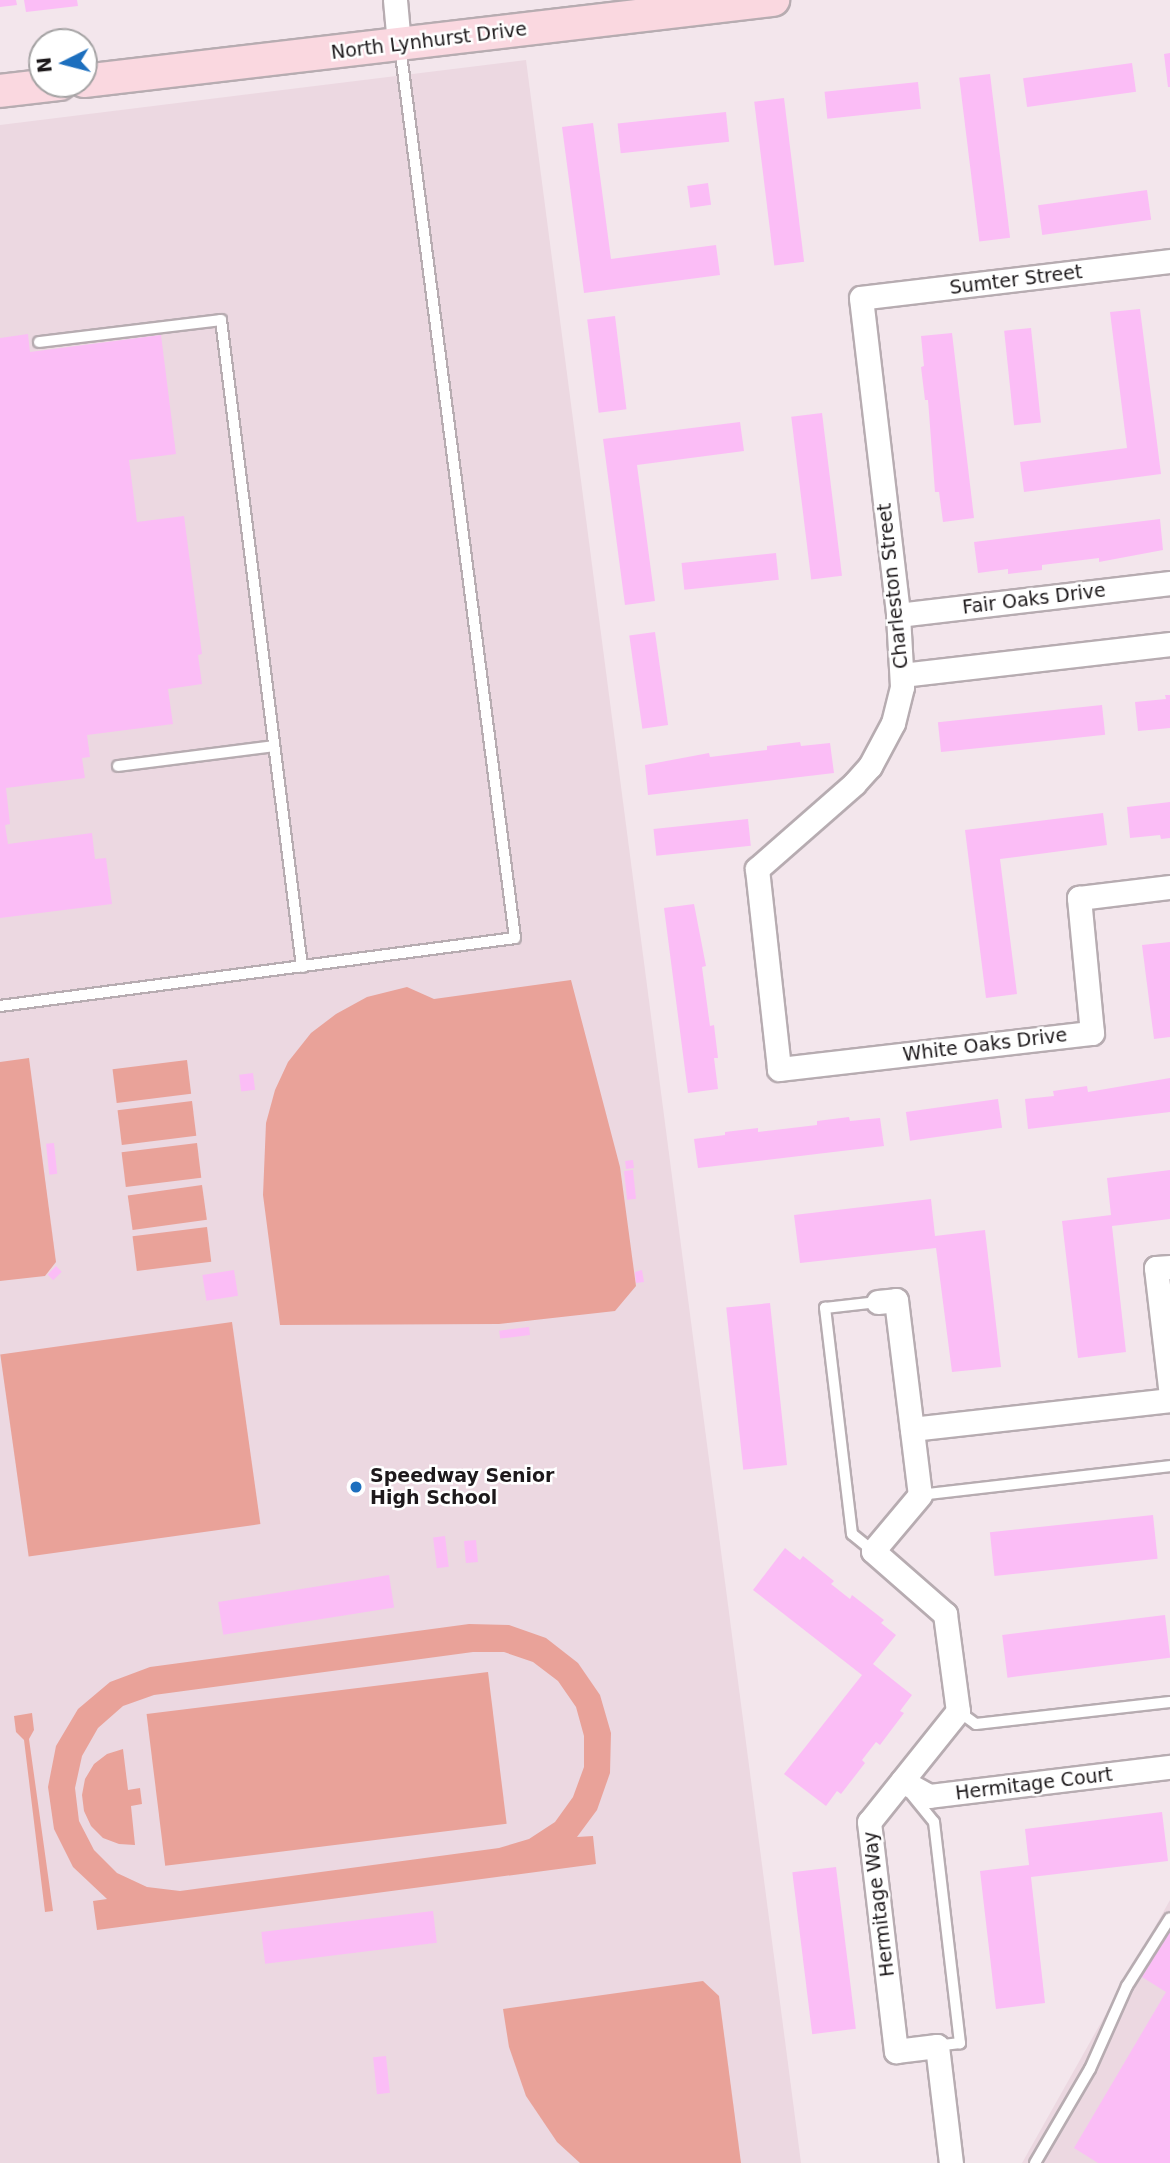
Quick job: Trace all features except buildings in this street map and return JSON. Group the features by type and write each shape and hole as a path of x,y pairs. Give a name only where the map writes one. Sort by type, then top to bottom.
{"main road":[{"name":"North Lynhurst Drive","path":"98,79 773,0"},
{"path":"0,91 28,88"}],"street":[{"path":"395,0 399,44"},
{"name":"Sumter Street","path":"861,298 1170,261"},
{"name":"Charleston Street","path":"779,1069 757,869 854,784 870,766 893,723 902,675 898,615 861,298"},
{"name":"Fair Oaks Drive","path":"898,615 1170,583"},
{"path":"902,675 1170,644"},
{"name":"White Oaks Drive","path":"779,1069 1092,1033 1079,898 1170,887"},
{"path":"1170,1267 1156,1268 1170,1388"},
{"path":"878,1302 896,1300 920,1495 873,1551 946,1614 958,1711"},
{"path":"912,1429 1170,1400"},
{"name":"Hermitage Way","path":"937,2046 896,2051 869,1822 958,1711"},
{"name":"Hermitage Court","path":"902,1781 929,1796 1170,1767"},
{"path":"937,2046 951,2163"}],"lane":[{"path":"0,1006 515,938 399,44"},
{"path":"39,342 221,320 302,967"},
{"path":"118,766 274,746"},
{"path":"873,1551 852,1534 825,1308 878,1302"},
{"path":"920,1495 1170,1466"},
{"path":"958,1711 976,1724 1170,1702"},
{"path":"902,1781 934,1822 960,2043 937,2046"},
{"path":"1035,2163 1090,2069 1127,1986 1170,1918"}],"shaded area":[{"name":"Speedway Senior High School","path":"526,60 801,2163 0,2163 0,125"},
{"path":"571,980 620,1167 636,1286 615,1311 499,1324 280,1325 263,1195 266,1123 275,1090 288,1062 311,1033 336,1014 367,997 407,987 434,999"},
{"path":"29,1058 56,1262 45,1276 0,1281 0,1062"},
{"path":"187,1060 191,1094 117,1103 113,1069"},
{"path":"192,1101 196,1136 122,1145 118,1110"},
{"path":"197,1143 201,1178 126,1187 122,1152"},
{"path":"202,1185 207,1220 133,1230 128,1195"},
{"path":"207,1227 211,1262 137,1271 133,1236"},
{"path":"232,1322 260,1524 29,1557 0,1355"},
{"path":"469,1624 509,1625 546,1638 578,1663 600,1695 611,1733 610,1773 597,1810 577,1837 593,1836 596,1864 97,1930 93,1901 107,1899 73,1867 54,1829 48,1787 56,1746 78,1709 110,1682 150,1667","holes":["473,1652 504,1652 533,1662 558,1681 576,1707 584,1736 584,1767 573,1797 555,1822 529,1839 499,1848 180,1891 147,1887 117,1873 94,1850 79,1821 75,1788 82,1756 98,1728 123,1706 154,1695"]},
{"path":"488,1672 507,1824 165,1866 147,1714"},
{"path":"32,1713 34,1730 29,1739 53,1911 45,1912 24,1740 16,1732 14,1716"},
{"path":"123,1749 128,1790 140,1788 142,1804 131,1806 135,1845 119,1844 103,1838 91,1826 84,1811 82,1795 85,1779 94,1764 107,1754"},
{"path":"1170,1900 1170,2163 1022,2163"},
{"path":"703,1981 719,1996 741,2163 580,2163 557,2142 526,2096 509,2047 503,2009"}],"place":[{"name":"Speedway Senior High School","path":"356,1487"}]}
